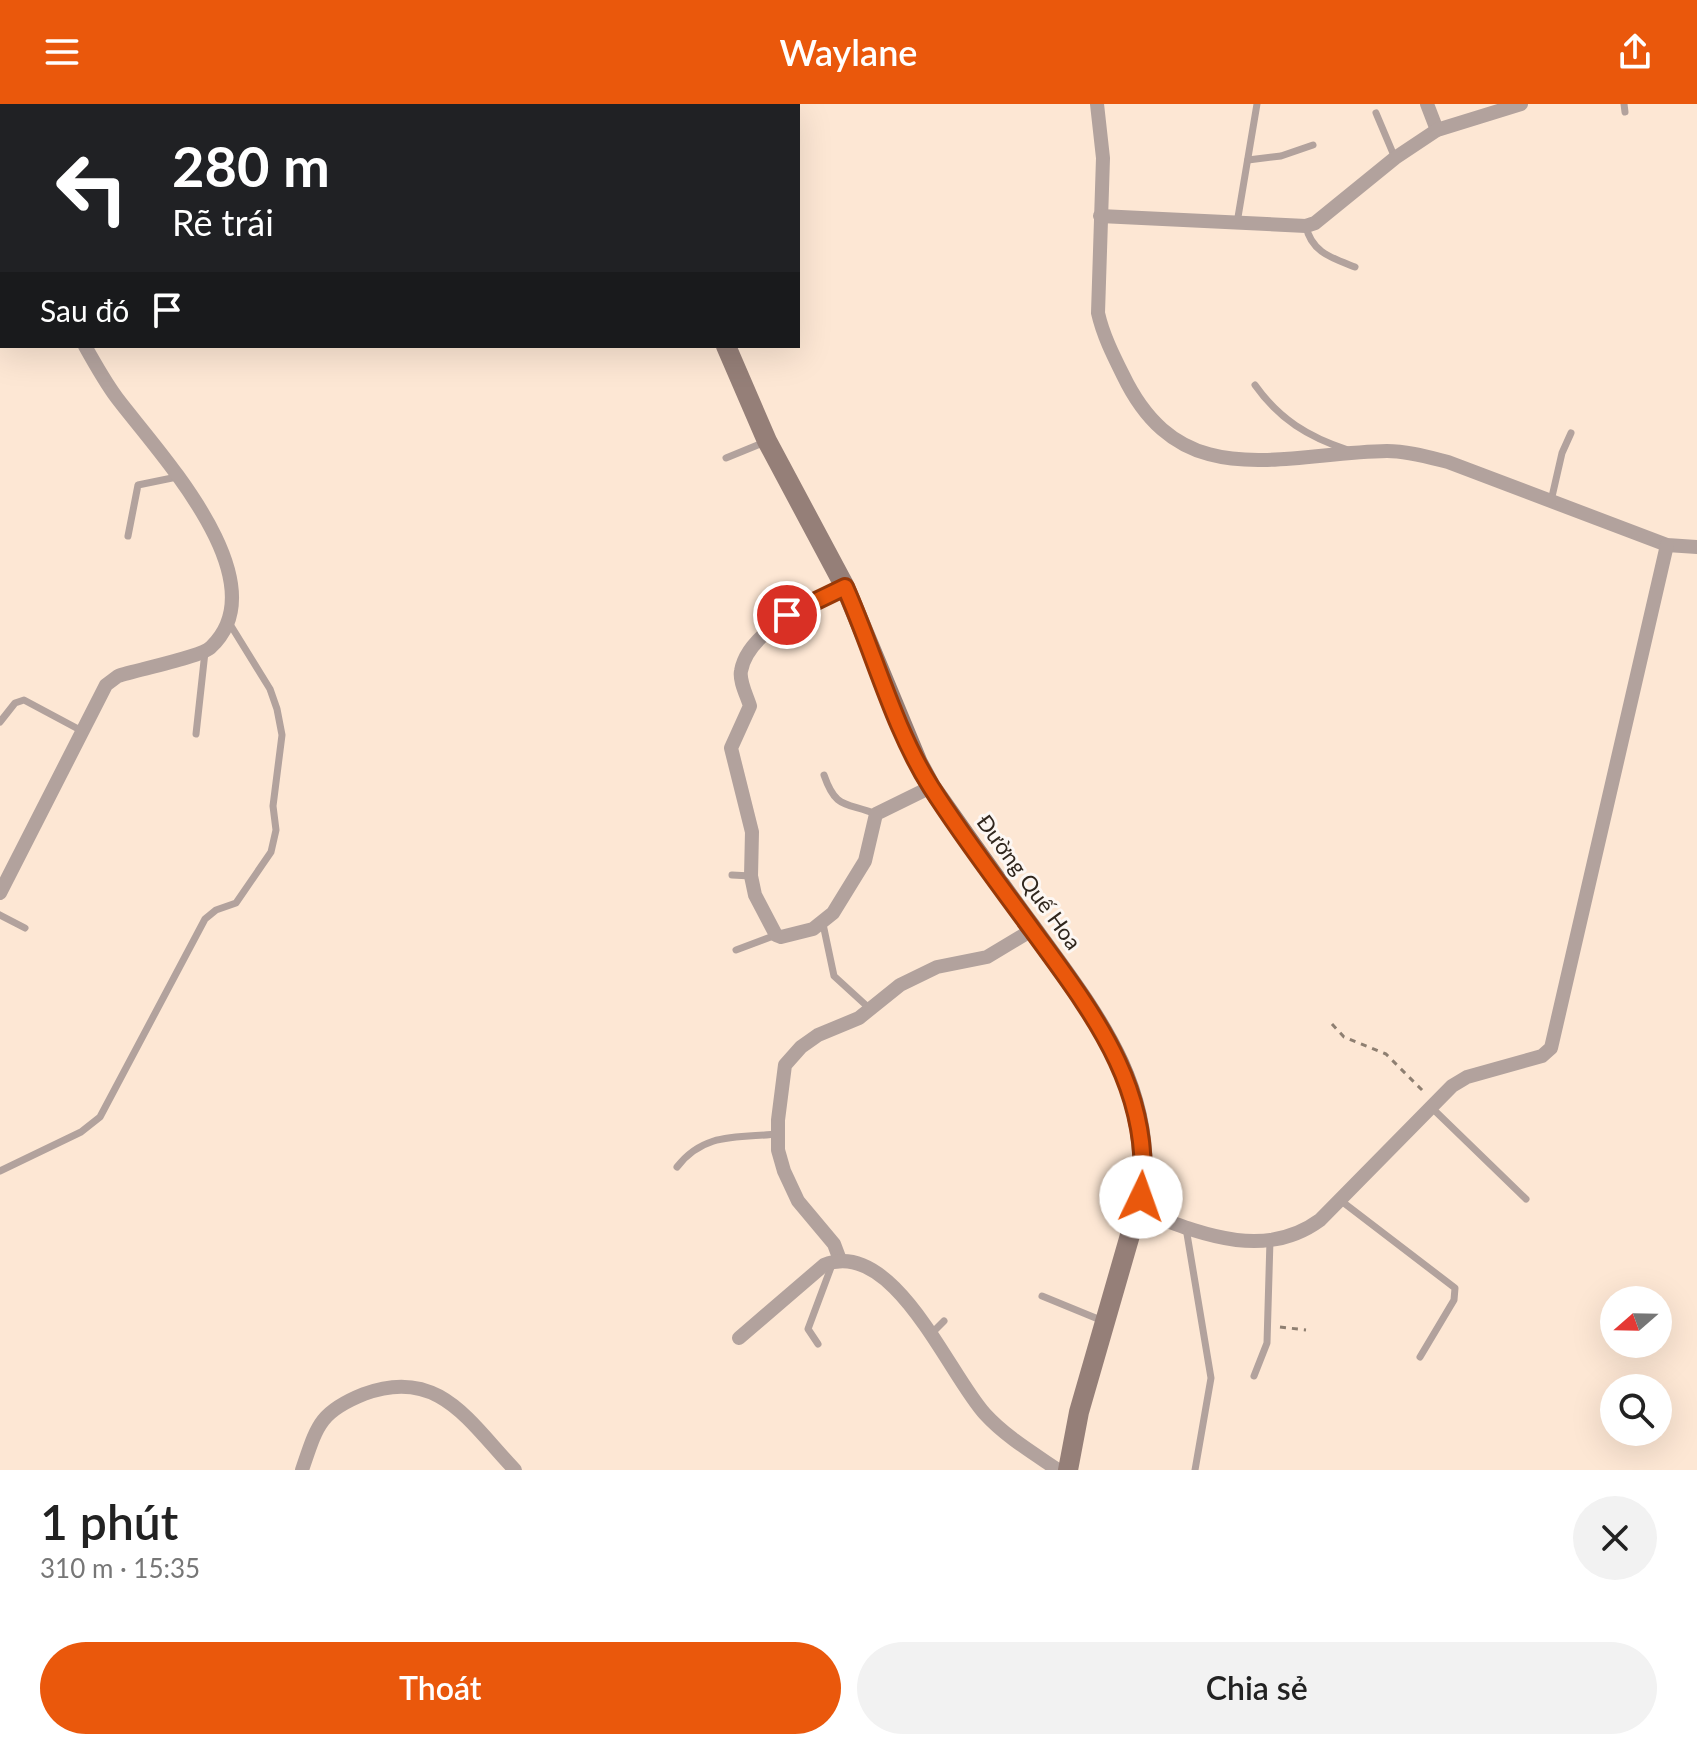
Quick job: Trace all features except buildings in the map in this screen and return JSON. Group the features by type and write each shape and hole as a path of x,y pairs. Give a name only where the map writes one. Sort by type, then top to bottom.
{"street":[{"path":"1097,104 1103,158 1097,291 1103,333 1133,396 1157,428 1181,446 1218,457 1243,460 1390,451 1419,455 1667,545 1697,547"},
{"path":"1427,104 1437,130"},
{"path":"1100,216 1306,226 1315,223 1395,158 1437,130 1493,108 1521,104"},
{"path":"0,893 112,679 204,658 228,621 231,580 197,498 109,387 86,348"},
{"name":"Đường Quế Hoa","path":"727,348 767,441 845,587 931,787 1105,1033 1122,1065 1133,1098 1145,1168 1138,1210 1079,1412 1068,1470"},
{"path":"1138,1210 1221,1240 1270,1240 1302,1233 1340,1200 1452,1086 1467,1077 1542,1056 1556,1036 1667,545"},
{"path":"845,587 787,615 744,661 740,674 750,706 731,748 752,832 751,876 755,895 776,935 781,937 823,924 865,861 876,814 931,787"},
{"path":"837,1260 834,1244 798,1201 784,1171 778,1134 785,1065 818,1035 859,1018 915,977 937,967 987,957 1032,930"},
{"path":"837,1260 877,1275 906,1297 986,1416 1058,1470"},
{"path":"739,1338 801,1283 837,1260"},
{"path":"302,1470 319,1425 336,1405 375,1390 409,1384 433,1393 459,1410 515,1470"}],"lane":[{"path":"1237,223 1257,104"},
{"path":"1376,113 1395,158"},
{"path":"1248,160 1281,156 1313,145"},
{"path":"1306,226 1308,239 1316,249 1355,267"},
{"path":"1255,385 1273,411 1286,421 1358,453"},
{"path":"1551,501 1562,453 1571,433"},
{"path":"726,458 767,441"},
{"path":"128,536 138,485 180,477"},
{"path":"0,1171 81,1132 100,1117 205,919 216,910 236,903 271,852 276,830 273,806 282,735 270,689 228,621"},
{"path":"196,734 204,658"},
{"path":"0,722 15,703 24,700 84,732"},
{"path":"824,775 830,794 840,804 876,814"},
{"path":"732,875 751,876"},
{"path":"0,915 25,928"},
{"path":"823,924 834,976 870,1009"},
{"path":"736,950 776,935"},
{"path":"1433,1105 1526,1199"},
{"path":"677,1167 691,1150 707,1141 778,1134"},
{"path":"1340,1200 1455,1288 1454,1300 1420,1357"},
{"path":"1186,1228 1211,1378 1195,1470"},
{"path":"1254,1376 1267,1343 1269,1326 1270,1240"},
{"path":"818,1344 808,1329 837,1260"},
{"path":"1042,1296 1105,1322"},
{"path":"931,1334 944,1321"}],"path":[{"path":"1332,1024 1344,1037 1386,1054 1433,1105"},
{"path":"1269,1326 1306,1330"}],"route":[{"path":"787,615 845,587 918,763 931,787 1069,979 1122,1065 1140,1129 1145,1168 1141,1197"}]}
